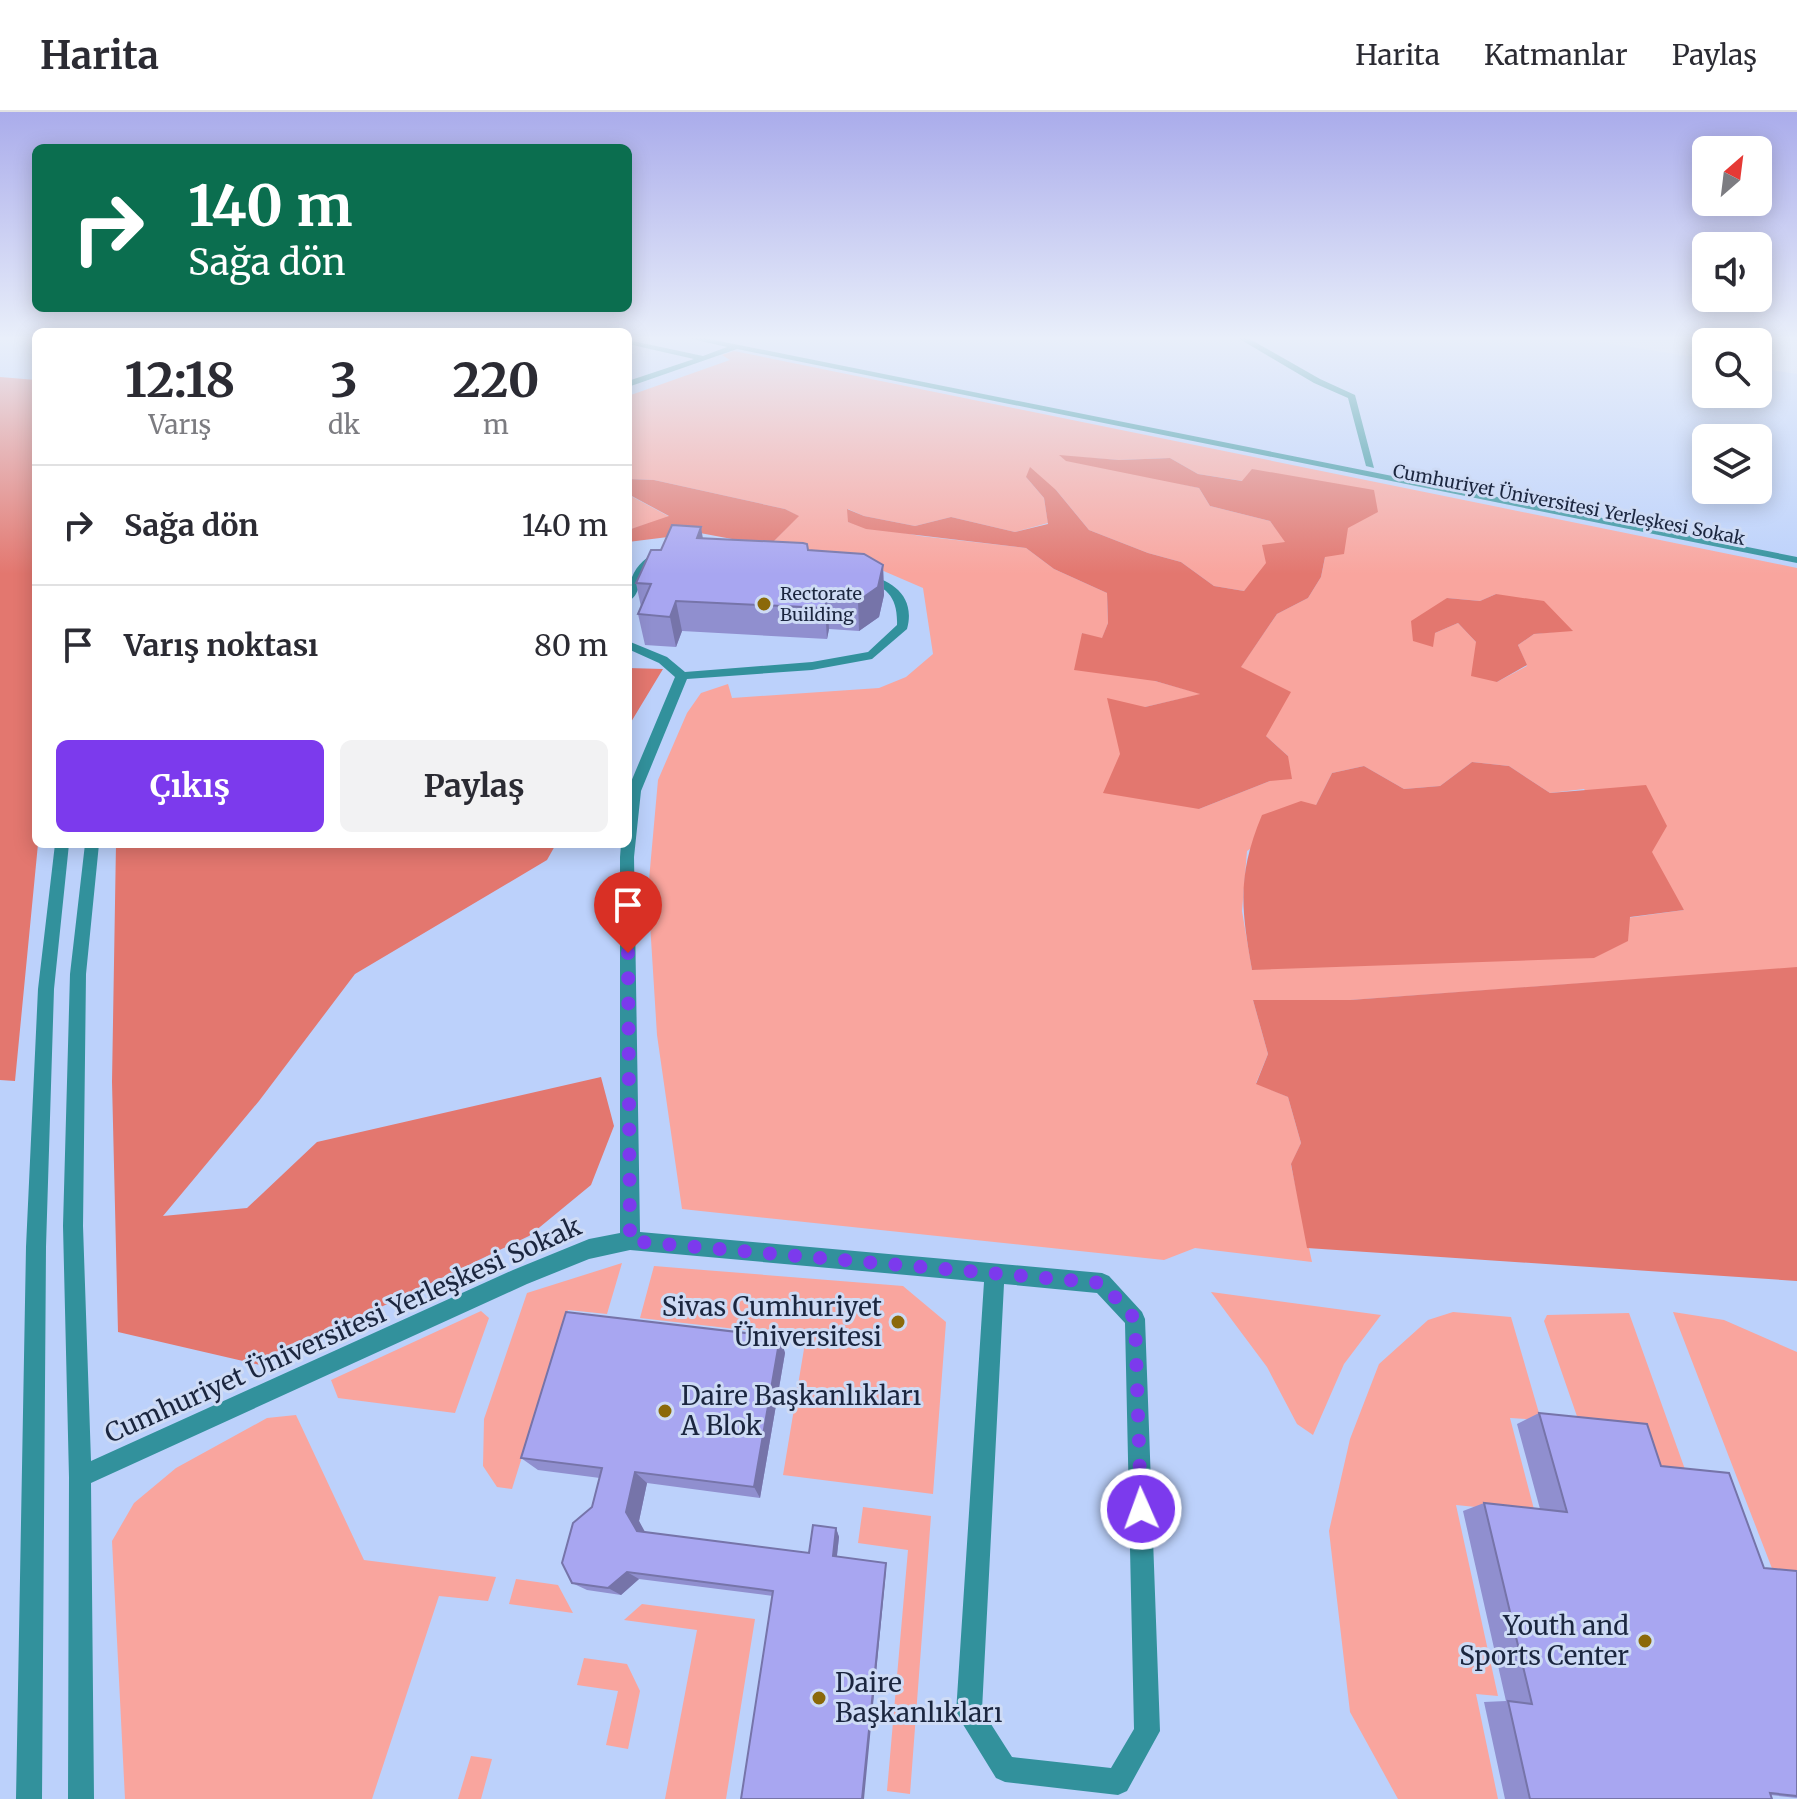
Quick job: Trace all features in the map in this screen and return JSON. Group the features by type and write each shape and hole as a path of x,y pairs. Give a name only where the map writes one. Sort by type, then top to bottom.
{"street":[{"name":"Cumhuriyet Üniversitesi Yerleşkesi Sokak","path":"1098,417 1797,560"},
{"name":"Cumhuriyet Üniversitesi Yerleşkesi Sokak","path":"1117,417 1797,549"},
{"path":"1357,417 1371,466"},
{"path":"632,590 647,559 661,550 685,547 701,550"},
{"path":"632,647 663,660 682,676 812,666 872,655 903,626 904,606 899,592 873,578 858,576"},
{"path":"632,810 634,791 682,676"},
{"path":"29,1799 36,1247 46,989 62,848"},
{"name":"Cumhuriyet Üniversitesi Yerleşkesi Sokak","path":"81,1799 80,1477 73,1226 77,1005 92,848"},
{"path":"628,848 630,1241"},
{"name":"Cumhuriyet Üniversitesi Yerleşkesi Sokak","path":"80,1477 520,1277 589,1249 630,1241 1102,1283 1135,1319 1147,1731 1118,1782 1005,1769 969,1713 995,1274"}],"shaded area":[{"name":"Sivas Cumhuriyet Üniversitesi","path":"0,417 32,417 32,848 632,848 632,417 1797,417 1797,1799 0,1799"},
{"path":"0,417 32,417 32,848 38,848 15,1081 0,1080"},
{"path":"632,417 1056,417 1797,568 1797,968 1350,1000 1253,1000 1268,1054 1256,1083 1288,1097 1301,1143 1291,1165 1312,1262 1195,1248 1164,1260 682,1209 657,1035 648,891 658,780 687,713 701,693 728,684 732,698 879,688 906,677 933,654 923,588 872,566 769,546 798,516 785,509 654,480 632,479","holes":["1060,456 1119,460 1170,458 1198,474 1243,481 1253,469 1325,557 1321,577 1308,598 1277,614 1240,668 1266,736 1288,756 1270,781 1199,809 1145,707 1202,694 1155,681 1081,633 1102,639 1108,623 1107,593 1054,569 1026,548 920,536 848,522 848,509 864,516 915,526 951,517 1015,532 1048,523 1044,498 1026,477 1056,490 1089,530 1181,562 1214,586 1244,591 1286,542 1270,521 1210,506 1199,488","1496,594 1572,630 1534,634 1518,645 1527,666 1497,682 1476,642 1458,623 1435,633 1447,598 1480,601","1472,762 1509,766 1550,793 1584,789 1684,910 1252,970 1242,911 1247,851 1316,805 1332,773 1364,766 1404,789 1440,786"]},
{"path":"1059,455 1119,460 1170,458 1198,474 1242,481 1252,469 1374,490 1378,512 1348,528 1344,554 1325,557 1321,577 1308,598 1277,614 1241,667 1291,692 1266,736 1288,756 1292,779 1270,781 1199,809 1103,793 1120,754 1107,698 1145,707 1200,694 1155,681 1074,670 1082,633 1102,638 1108,623 1107,593 1054,569 1026,548 866,529 848,522 847,509 864,516 915,526 951,517 1015,532 1048,524 1044,498 1026,477 1030,467 1056,490 1089,530 1181,562 1214,586 1244,591 1266,563 1262,545 1285,542 1270,521 1210,506 1199,488 1066,461"},
{"path":"632,479 654,480 785,509 799,516 769,546 700,533 632,542 632,529 669,516 632,496"},
{"path":"632,497 670,517 632,529"},
{"path":"1496,594 1544,601 1573,631 1534,634 1518,645 1527,665 1497,682 1471,676 1476,642 1458,623 1435,633 1433,647 1413,641 1411,621 1447,598 1480,601"},
{"path":"632,668 663,669 632,720"},
{"path":"1472,762 1509,766 1550,793 1646,785 1667,826 1652,852 1684,910 1630,917 1628,941 1594,958 1252,970 1245,928 1245,874 1262,815 1301,801 1316,805 1332,773 1364,766 1404,789 1440,786"},
{"path":"116,848 554,848 547,860 355,974 259,1101 163,1216 247,1208 317,1142 601,1077 614,1126 591,1185 529,1236 260,1365 118,1332 112,1082"},
{"path":"1797,967 1797,1281 1307,1248 1291,1164 1301,1143 1288,1097 1256,1084 1268,1054 1253,1000 1350,1000"},
{"path":"622,1263 607,1314 568,1310 512,1489 497,1487 483,1466 484,1419 527,1293"},
{"path":"654,1266 903,1286 946,1322 933,1494 783,1475 806,1337 640,1318"},
{"path":"1211,1292 1381,1315 1344,1364 1313,1435 1297,1424 1267,1367"},
{"path":"481,1311 489,1318 455,1413 338,1398 331,1380"},
{"path":"1453,1312 1511,1317 1541,1420 1510,1418 1535,1513 1456,1505 1498,1696 1476,1694 1498,1799 1398,1799 1350,1712 1329,1531 1350,1439 1379,1364 1428,1320"},
{"path":"1673,1312 1724,1320 1797,1352 1797,1574 1773,1571"},
{"path":"1629,1313 1687,1475 1638,1470 1580,1425 1544,1321 1547,1315"},
{"path":"296,1415 364,1560 496,1577 488,1601 439,1596 372,1799 125,1799 112,1541 134,1503 176,1468 267,1418"},
{"path":"863,1507 931,1516 910,1794 887,1791 908,1550 858,1543"},
{"path":"516,1579 558,1585 573,1613 509,1604"},
{"path":"642,1604 755,1619 726,1799 665,1799 697,1630 624,1620"},
{"path":"584,1658 627,1664 640,1691 628,1749 606,1745 618,1691 577,1685"},
{"path":"471,1756 492,1759 481,1799 458,1799"}],"building":[{"path":"672,525 701,527 697,538 803,543 807,544 808,550 864,554 883,565 878,587 858,601 827,599 825,608 676,601 670,617 638,614 651,584 636,583 651,550 661,550"},
{"path":"566,1312 780,1337 754,1487 635,1472 626,1512 637,1531 809,1553 813,1525 836,1528 833,1556 886,1563 862,1799 741,1799 773,1591 627,1572 608,1588 572,1583 562,1563 573,1523 592,1507 602,1468 521,1458"},
{"name":"Youth and Sports Center","path":"1539,1413 1647,1424 1661,1466 1729,1473 1764,1568 1797,1571 1797,1796 1770,1793 1772,1799 1530,1799 1508,1701 1532,1704 1484,1503 1567,1512"}],"place":[{"name":"Rectorate Building","path":"764,604"},
{"name":"Sivas Cumhuriyet Üniversitesi","path":"898,1322"},
{"name":"Daire Başkanlıkları A Blok","path":"665,1411"},
{"name":"Youth and Sports Center","path":"1645,1641"},
{"name":"Daire Başkanlıkları","path":"819,1698"}],"route":[{"path":"628,953 630,1241 1102,1283 1135,1319 1141,1509"}]}
